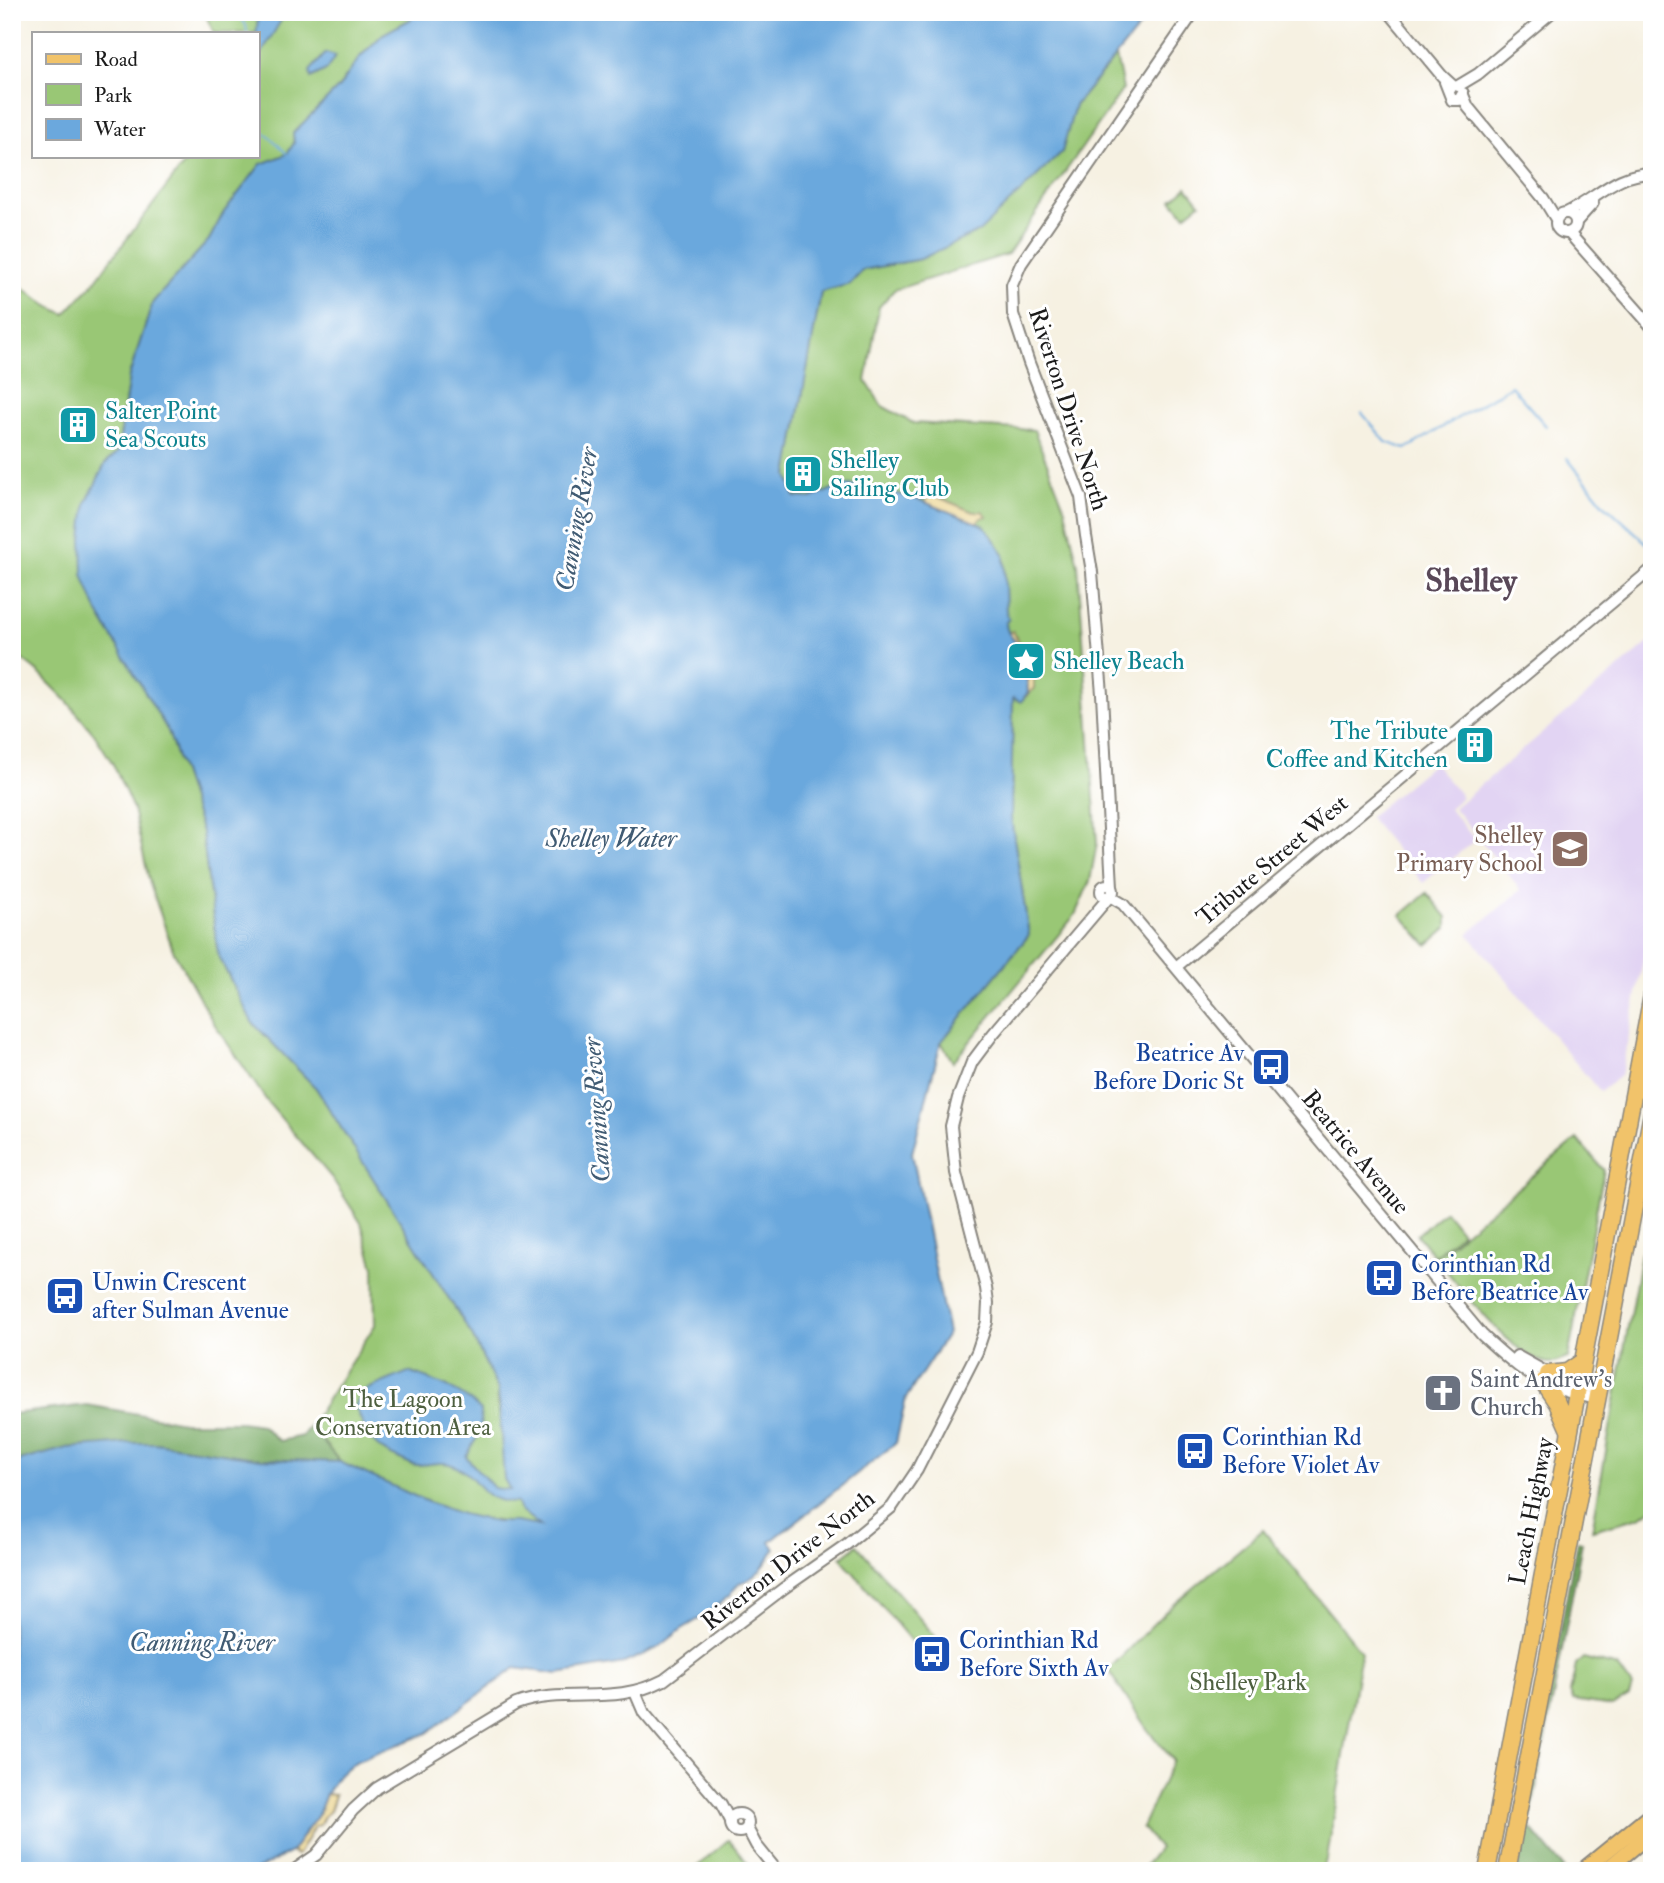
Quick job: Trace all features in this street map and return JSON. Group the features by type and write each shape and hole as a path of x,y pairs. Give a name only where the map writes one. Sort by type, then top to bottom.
{"highway":[{"name":"Leach Highway","path":"1487,1871 1651,1001"},
{"name":"Leach Highway","path":"1507,1871 1652,1112"},
{"path":"1569,1433 1545,1378 1567,1372 1583,1361"}],"main road":[{"path":"1582,1871 1652,1814"},
{"path":"1605,1871 1650,1833"}],"street":[{"name":"Riverton Drive North","path":"293,1871 316,1855 353,1810 377,1788 516,1704 542,1697 612,1696 648,1689 682,1669 792,1582 847,1544 892,1507 917,1470 977,1352 987,1322 988,1303 956,1173 951,1126 958,1098 972,1062 1098,908 1109,891 1111,872 1095,611 1081,497 1013,314 1012,285 1021,264 1194,12"},
{"path":"1389,12 1543,198 1562,215 1572,215 1573,228 1590,254 1652,327"},
{"path":"1457,92 1552,12"},
{"path":"1652,173 1621,178 1579,207 1562,215 1555,225 1558,231 1573,228 1584,210 1619,185 1643,179 1652,180"},
{"name":"Tribute Street West","path":"1178,965 1652,569"},
{"name":"Beatrice Avenue","path":"1109,891 1124,904 1178,965 1485,1329 1545,1378 1577,1390 1598,1394"},
{"path":"635,1692 644,1713 721,1804 734,1818 746,1818 743,1830"},
{"path":"734,1818 732,1830 743,1830 777,1871"},
{"path":"1630,1832 1650,1833"}],"shaded area":[{"name":"Shelley Primary School","path":"1652,640 1652,915 1621,1075 1600,1092 1468,934 1521,890 1454,808"},
{"path":"1434,763 1462,797 1449,808 1475,840 1423,883 1369,817"}],"green space":[{"name":"The Lagoon Conservation Area","path":"204,12 416,12 411,19 383,34 360,57 339,87 293,133 294,143 287,154 261,164 224,212 209,240 153,302 129,376 118,452 105,464 139,681 168,731 202,832 218,955 252,1022 316,1088 472,1335 498,1390 497,1404 502,1425 541,1527 471,1517 350,1468 340,1462 310,1426 375,1325 374,1267 361,1223 332,1178 269,1104 213,1022 173,950 150,884 133,809 113,764 94,734 67,701 38,672 12,652 12,280 48,306 65,314 91,286 188,158 259,158 259,32 214,32"},
{"path":"1116,56 1123,89 1008,254 894,290 879,307 866,381 882,406 913,423 1034,430 1065,509 1078,565 1097,843 1090,881 1075,915 953,1062 941,1042 1029,935 1011,818 1013,697 1018,699 1006,628 1004,554 985,526 917,499 869,486 842,485 812,498 795,497 788,475 821,292 850,284 863,270 921,259 1062,152 1075,105"},
{"path":"1187,187 1200,203 1185,215 1172,200"},
{"path":"1427,893 1447,917 1447,928 1427,945 1401,915"},
{"path":"1577,1139 1604,1170 1568,1358 1552,1363 1537,1360 1505,1337 1435,1257"},
{"path":"1445,1211 1462,1232 1434,1256 1417,1235"},
{"path":"1641,1254 1652,1266 1652,1508 1640,1517 1592,1530"},
{"path":"87,1405 183,1422 241,1422 261,1425 279,1441 302,1436 310,1426 340,1462 261,1459 155,1443 129,1443 67,1448 12,1463 12,1414"},
{"name":"Shelley Park","path":"1263,1530 1361,1652 1327,1858 1321,1871 1141,1871 1159,1848 1142,1827 1173,1760 1147,1729 1108,1670 1165,1612"},
{"path":"1577,1541 1582,1542 1529,1826 1564,1868 1560,1871 1518,1871 1521,1842"},
{"path":"857,1545 938,1640 922,1654 841,1558"},
{"path":"1583,1658 1618,1667 1632,1687 1629,1696 1612,1706 1573,1700 1570,1693 1576,1665"},
{"path":"728,1840 754,1871 692,1871"}],"sand":[{"path":"929,493 973,512 982,511 987,516 977,523 925,503"},
{"name":"Shelley Beach","path":"1013,631 1028,655 1034,678 1034,688 1026,697 1028,681 1024,664 1007,633"},
{"path":"326,1794 335,1795 330,1811 320,1825 314,1827 299,1853 297,1855 291,1852 318,1815"}],"water":[{"path":"258,12 286,12 260,56 259,32 257,32"},
{"name":"Shelley Water","path":"416,12 1152,12 1075,105 1062,152 980,231 921,259 863,270 850,284 821,292 788,475 795,497 812,498 842,485 869,486 917,499 985,526 1004,554 1006,611 1009,619 1006,625 1022,660 1028,692 1021,702 1013,698 1011,818 1029,935 941,1042 912,1153 948,1333 906,1398 896,1443 770,1542 775,1549 756,1574 739,1583 729,1596 658,1648 624,1663 558,1674 515,1668 427,1733 357,1761 339,1774 326,1794 318,1815 291,1852 255,1871 12,1871 12,1463 67,1448 129,1443 155,1443 261,1459 340,1462 428,1502 462,1514 496,1522 540,1526 519,1509 517,1503 487,1494 471,1477 455,1466 441,1463 415,1465 389,1454 375,1444 362,1424 355,1406 365,1390 408,1372 448,1387 481,1411 480,1432 466,1457 494,1488 510,1490 504,1479 498,1390 472,1335 316,1088 252,1022 218,955 202,832 168,731 98,613 83,575 82,539 86,503 105,464 118,452 129,376 153,302 209,240 224,212 261,164 287,154 294,143 293,133 339,87 360,57 383,34 411,19"},
{"path":"326,53 336,56 326,70 311,78 310,71"}],"waterway":[{"path":"236,12 246,25 247,32"},
{"path":"259,130 287,154"},
{"path":"1362,413 1386,442 1406,449 1511,386 1546,426"},
{"path":"1567,458 1604,504 1651,547"}],"place":[{"name":"Salter Point Sea Scouts","path":"78,425"},
{"name":"Shelley Sailing Club","path":"803,474"},
{"name":"Shelley Beach","path":"1026,661"},
{"name":"The Tribute Coffee and Kitchen","path":"1475,745"},
{"name":"Shelley Primary School","path":"1570,849"},
{"name":"Beatrice Av Before Doric St","path":"1271,1067"},
{"name":"Corinthian Rd Before Beatrice Av","path":"1384,1278"},
{"name":"Unwin Crescent after Sulman Avenue","path":"65,1296"},
{"name":"Saint Andrew's Church","path":"1443,1393"},
{"name":"Corinthian Rd Before Violet Av","path":"1195,1451"},
{"name":"Corinthian Rd Before Sixth Av","path":"932,1654"}],"district":[{"name":"Shelley","path":"1471,580"}],"water label":[{"name":"Canning River","path":"576,519"},
{"name":"Canning River","path":"596,1110"},
{"name":"Canning River","path":"202,1642"}]}
